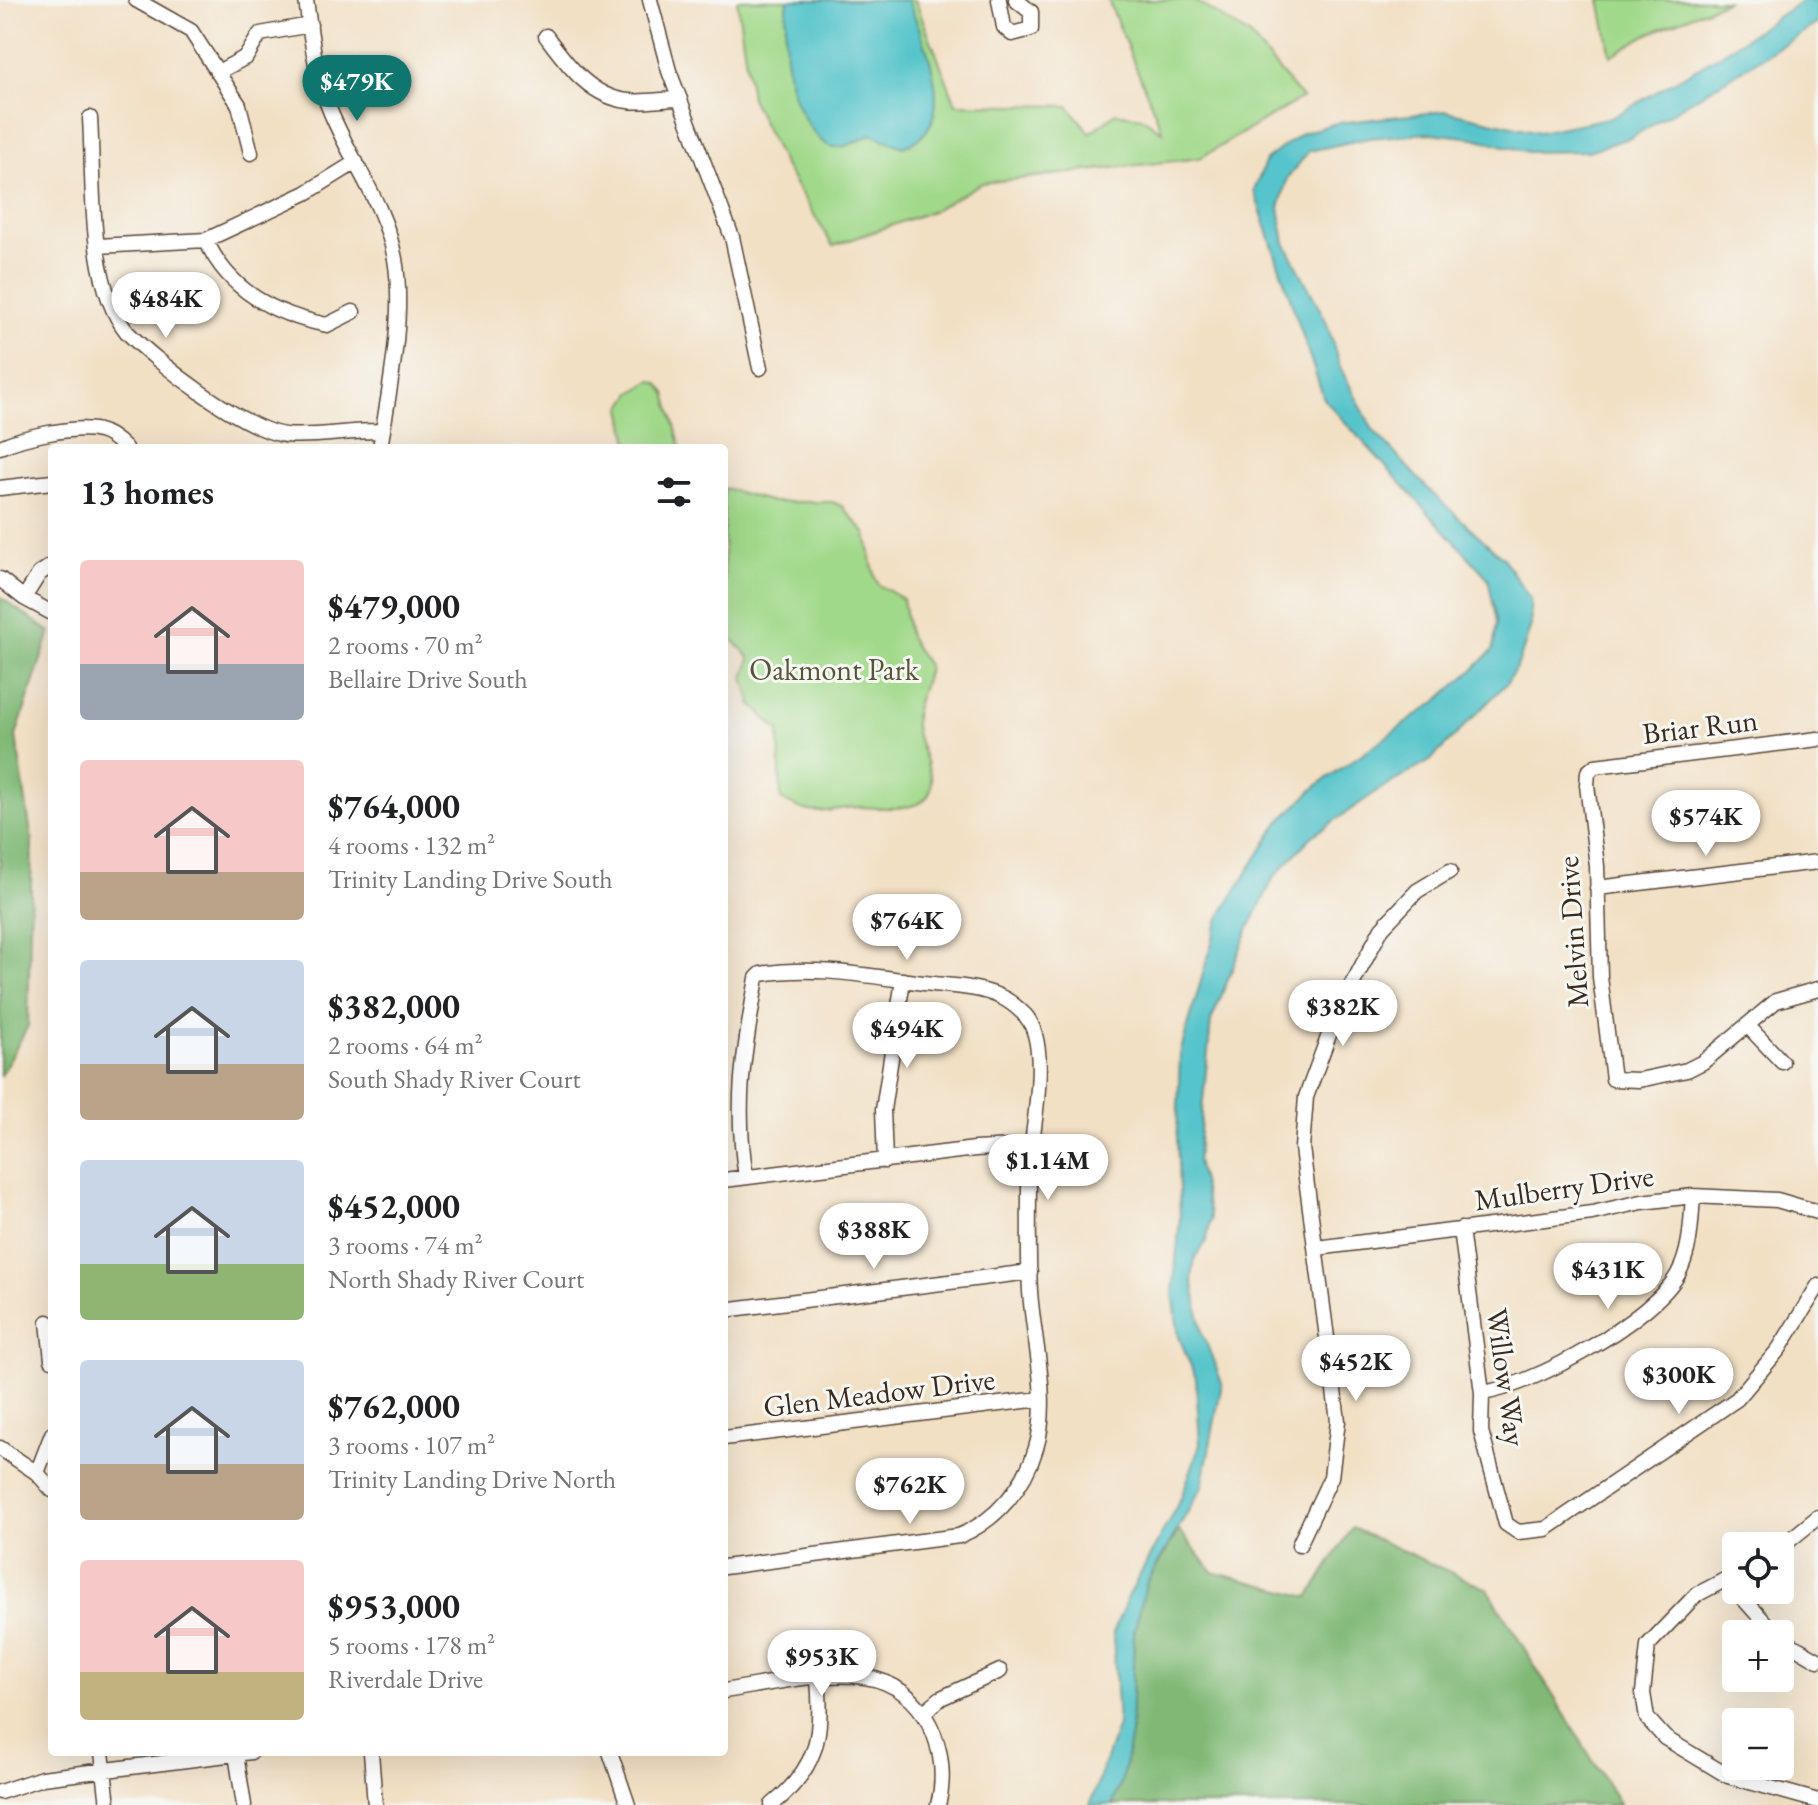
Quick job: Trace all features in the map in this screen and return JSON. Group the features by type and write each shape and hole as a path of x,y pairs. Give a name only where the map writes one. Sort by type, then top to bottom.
{"street":[{"path":"136,0 191,31 220,71 239,105 251,153"},
{"path":"306,0 318,79 383,219 397,275 397,311 381,444"},
{"path":"650,0 680,99 732,237 760,368"},
{"path":"999,0 1004,27 1012,34 1027,33 1031,29 1031,12 1016,0"},
{"path":"220,71 246,57 260,34 310,25"},
{"path":"546,36 572,70 600,93 629,102 680,99"},
{"path":"90,118 98,246 105,294 127,332 253,426 285,435 383,431"},
{"path":"98,246 206,240 306,193 356,162"},
{"path":"206,240 214,259 227,276 280,313 327,325 353,312"},
{"path":"0,447 34,436 89,430 108,434 120,444"},
{"path":"0,488 48,482"},
{"path":"24,598 39,574 48,568"},
{"path":"0,579 24,598 48,611"},
{"name":"Briar Run","path":"1589,769 1818,739"},
{"name":"Melvin Drive","path":"1589,769 1587,785 1597,888 1597,928 1611,1075 1616,1081 1626,1081 1687,1070 1703,1062 1747,1025"},
{"path":"1597,888 1818,862"},
{"path":"1299,1545 1331,1477 1337,1448 1335,1379 1302,1127 1306,1097 1320,1054 1382,928 1417,891 1450,871"},
{"path":"728,1567 926,1543 973,1531 1005,1504 1025,1474 1039,1433 1040,1399 1030,1272 1031,1146 1039,1058 1027,1017 1012,1003 982,990 843,971 764,973 757,978 738,1107 746,1177"},
{"path":"885,1161 883,1110 903,980"},
{"path":"1782,1062 1747,1025 1776,1001 1818,989"},
{"path":"728,1179 975,1149 1031,1146"},
{"path":"1482,1393 1520,1385 1566,1363 1664,1295 1688,1249 1693,1196"},
{"name":"Mulberry Drive","path":"1317,1248 1693,1196 1777,1200 1818,1212"},
{"name":"Willow Way","path":"1461,1229 1482,1393 1481,1431 1501,1508 1510,1528 1531,1533 1546,1529 1737,1399 1779,1349 1818,1286"},
{"path":"728,1310 1030,1272"},
{"name":"Glen Meadow Drive","path":"728,1438 1040,1399"},
{"path":"37,1473 48,1444"},
{"path":"0,1448 37,1473 48,1485"},
{"path":"1794,1537 1818,1518"},
{"path":"1722,1581 1696,1595 1648,1645 1643,1693 1647,1718 1653,1729 1728,1776 1818,1801"},
{"path":"1752,1604 1764,1620"},
{"path":"1794,1646 1818,1660"},
{"path":"923,1713 941,1698 1000,1671"},
{"path":"728,1690 856,1676 879,1681 913,1701 935,1732 943,1767 938,1805"},
{"path":"772,1805 794,1784 818,1743 822,1717 818,1679"},
{"path":"102,1756 108,1805"},
{"path":"0,1792 42,1778 218,1756"},
{"path":"244,1756 244,1805"},
{"path":"371,1756 375,1805"},
{"path":"611,1756 628,1805"}],"green space":[{"path":"737,0 915,0 956,104 1068,106 1090,133 1116,113 1141,117 1163,132 1108,0 1194,0 1249,35 1302,98 1200,158 982,183 932,211 833,246 783,164 751,98"},
{"path":"1600,0 1728,0 1646,35 1611,56"},
{"path":"651,381 658,383 666,393 680,444 629,444 622,408 632,393"},
{"name":"Oakmont Park","path":"728,489 772,502 832,502 842,506 866,534 879,585 903,599 909,637 928,667 915,718 918,740 931,779 930,791 925,799 907,807 814,812 781,799 779,731 752,705 744,678 750,658 728,634"},
{"path":"0,597 48,631 48,638 16,736 32,841 28,1026 0,1077"},
{"path":"1352,1528 1488,1589 1620,1805 1112,1805 1123,1776 1131,1734 1134,1632 1146,1584 1179,1530 1213,1572 1309,1597"}],"water":[{"path":"788,0 908,0 934,80 936,102 932,121 922,136 903,147 871,134 841,147 829,146 820,139 803,116 787,68 785,34"},
{"path":"1803,0 1818,0 1818,23 1632,137 1588,151 1528,152 1474,138 1430,133 1369,138 1309,151 1287,179 1279,208 1285,243 1326,321 1340,367 1373,430 1432,493 1503,558 1530,599 1531,625 1519,662 1507,683 1430,761 1379,790 1311,837 1274,877 1248,930 1211,1021 1197,1161 1211,1219 1206,1242 1195,1257 1192,1278 1202,1332 1222,1383 1202,1487 1146,1584 1134,1632 1131,1734 1123,1776 1112,1805 1090,1805 1118,1725 1113,1633 1127,1599 1181,1498 1200,1445 1196,1378 1179,1337 1173,1293 1180,1218 1177,1135 1180,1054 1219,918 1279,822 1319,784 1436,702 1473,670 1493,650 1497,623 1488,578 1324,399 1254,191 1266,160 1302,133 1337,123 1446,111 1539,132 1613,117 1718,56"}]}
